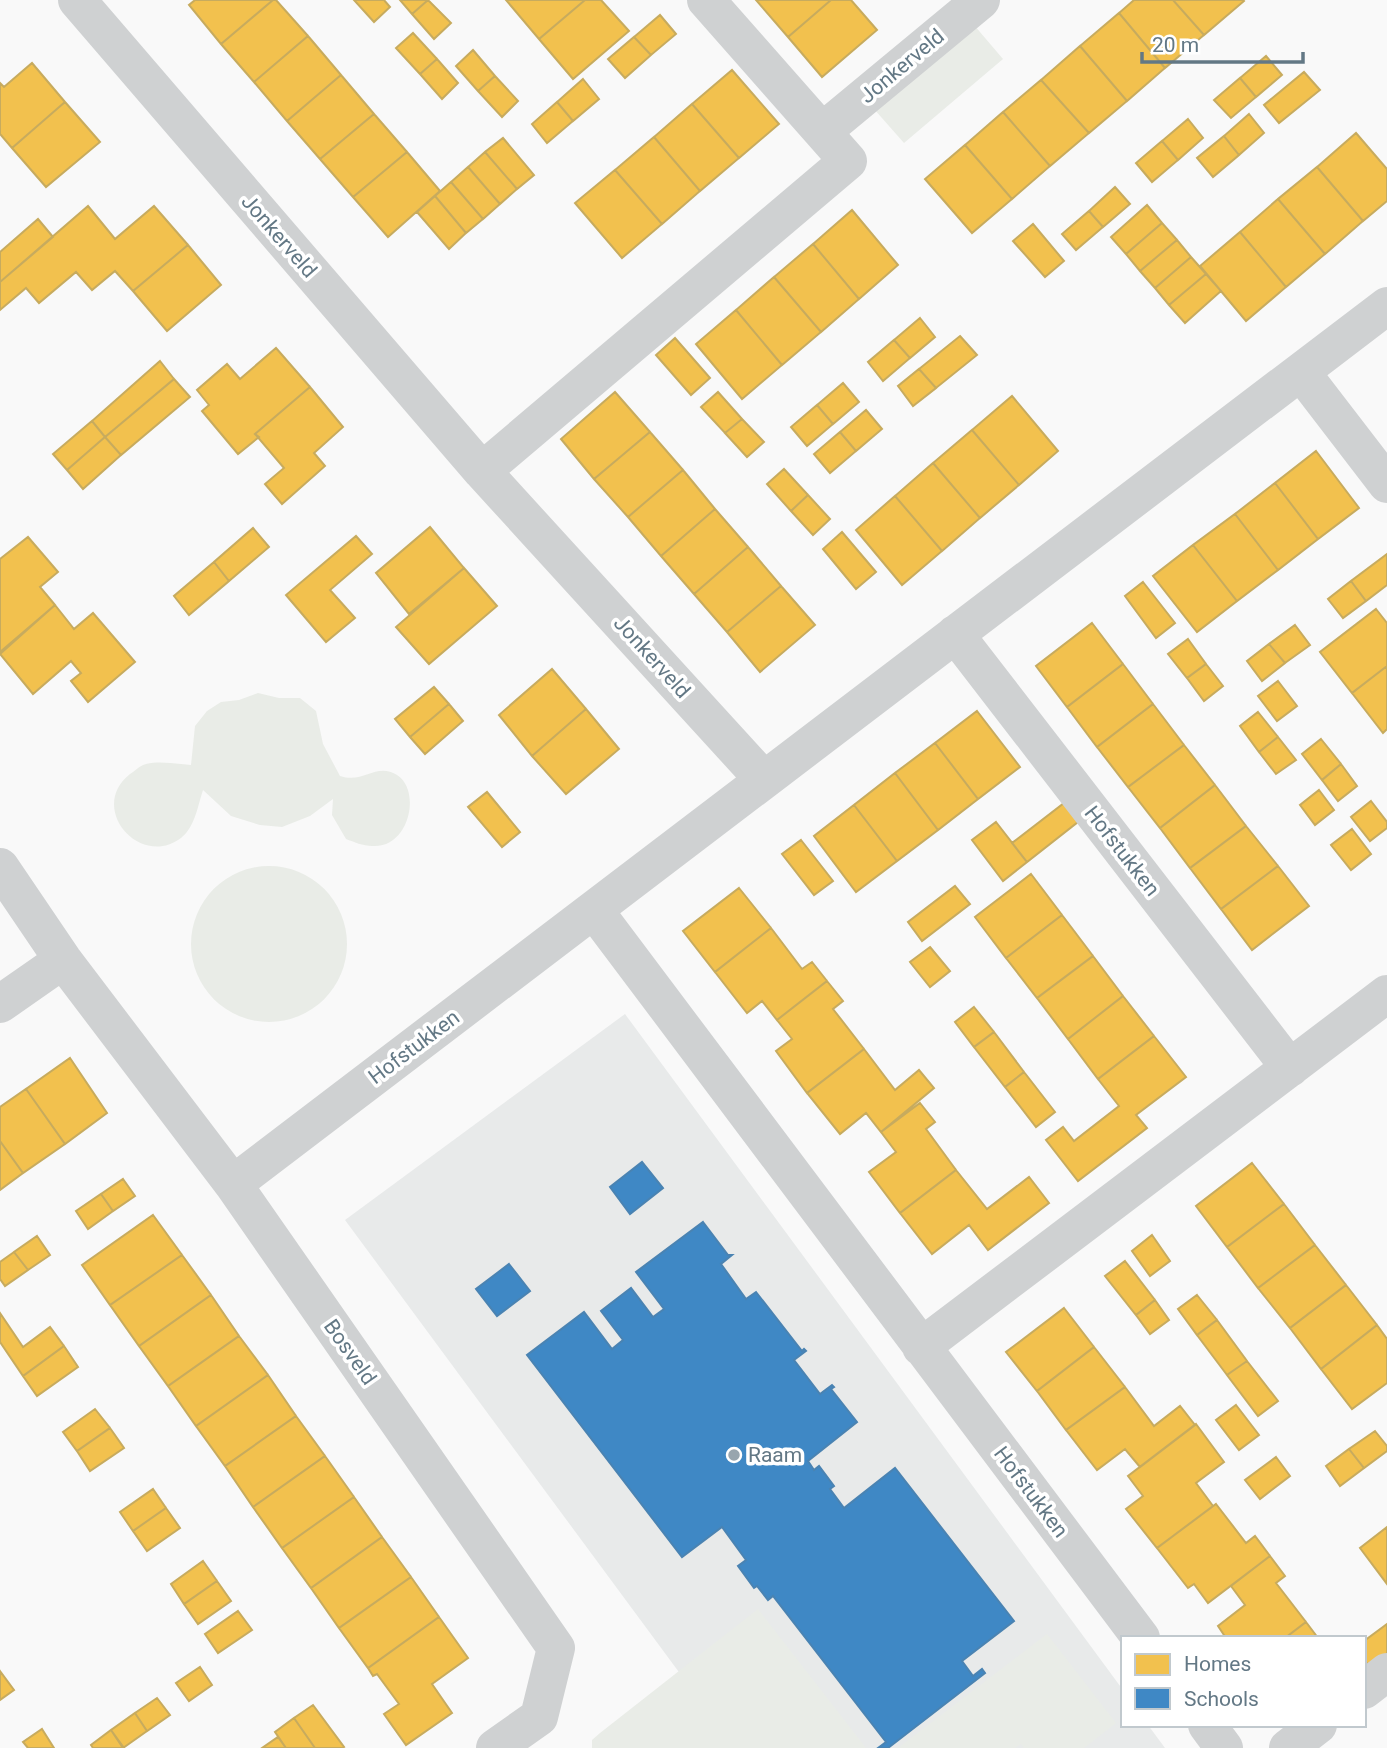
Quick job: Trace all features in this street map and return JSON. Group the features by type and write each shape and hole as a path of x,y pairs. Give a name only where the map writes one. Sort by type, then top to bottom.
{"street":[{"name":"Jonkerveld","path":"77,0 482,471 764,780"},
{"path":"482,471 848,161 706,0"},
{"name":"Jonkerveld","path":"823,131 981,0"},
{"name":"Hofstukken","path":"233,1184 1387,306"},
{"path":"1301,372 1387,484"},
{"name":"Hofstukken","path":"955,634 1290,1069"},
{"name":"Bosveld","path":"0,867 63,960 233,1184 556,1648 539,1717 495,1748"},
{"name":"Hofstukken","path":"594,910 1139,1636"},
{"path":"0,1004 63,960"},
{"path":"921,1347 1387,994"},
{"path":"1366,1688 1387,1672"},
{"path":"1208,1727 1224,1748"},
{"path":"1288,1748 1315,1727"}],"shaded area":[{"path":"974,25 1003,59 904,143 874,109"},
{"path":"258,693 279,698 300,698 316,711 323,744 340,776 348,778 383,771 397,775 405,783 409,793 408,818 395,838 385,844 372,846 346,839 332,815 333,799 310,816 282,827 260,825 231,816 203,790 193,822 181,838 165,846 150,846 136,840 124,830 116,817 114,803 118,788 130,774 148,764 191,765 195,726 207,711 221,702 239,700"},
{"path":"269,866 299,872 324,889 341,914 347,944 341,974 324,999 299,1016 269,1022 239,1016 214,999 197,974 191,944 197,914 214,889 239,872"},
{"name":"Raam","path":"625,1014 1121,1687 1121,1727 1149,1727 1165,1748 735,1748 345,1220"},
{"path":"758,1609 866,1748 592,1748 592,1740 600,1733"},
{"path":"1047,1634 1116,1723 1084,1748 1024,1748 1021,1744 1015,1748 898,1748"}],"building: Homes":[{"path":"195,0 273,0 221,44 189,5"},
{"path":"276,0 308,36 254,82 221,44"},
{"path":"354,0 384,0 390,7 374,22"},
{"path":"400,0 428,0 412,14"},
{"path":"428,0 451,23 434,39 412,14"},
{"path":"506,0 585,0 539,39"},
{"path":"585,0 601,0 629,31 573,79 539,39"},
{"path":"756,0 831,0 788,37"},
{"path":"831,0 851,0 877,30 822,77 788,37"},
{"path":"1134,0 1173,0 1204,35 1165,68 1119,13"},
{"path":"1173,0 1243,0 1244,1 1204,35"},
{"path":"1119,13 1165,68 1127,101 1080,46"},
{"path":"660,15 676,34 651,55 634,37"},
{"path":"413,33 437,59 420,74 396,48"},
{"path":"308,36 341,75 287,121 254,82"},
{"path":"634,37 651,55 625,78 608,59"},
{"path":"1080,46 1127,101 1089,133 1041,80"},
{"path":"473,50 495,76 478,91 456,66"},
{"path":"1266,56 1282,75 1256,97 1240,78"},
{"path":"437,59 458,83 442,99 420,74"},
{"path":"32,63 65,102 12,148 0,134 0,83 4,87"},
{"path":"732,70 779,124 739,158 692,104"},
{"path":"1304,72 1320,90 1279,123 1264,105"},
{"path":"341,75 374,114 320,159 287,121"},
{"path":"495,76 518,101 502,117 478,91"},
{"path":"1240,78 1256,97 1231,118 1214,100"},
{"path":"583,79 599,99 573,121 557,102"},
{"path":"1041,80 1089,133 1050,166 1003,112"},
{"path":"65,102 100,142 46,187 12,148"},
{"path":"557,102 573,121 547,143 532,124"},
{"path":"692,104 739,158 700,191 654,137"},
{"path":"1003,112 1050,166 1012,199 965,145"},
{"path":"374,114 407,152 353,197 320,159"},
{"path":"1249,114 1264,133 1239,155 1224,136"},
{"path":"1188,119 1203,138 1178,160 1162,141"},
{"path":"1356,133 1387,169 1387,201 1363,221 1317,167"},
{"path":"1224,136 1239,155 1213,177 1197,158"},
{"path":"654,137 700,191 662,224 615,170"},
{"path":"503,138 534,175 517,189 485,152"},
{"path":"1162,141 1178,160 1152,182 1136,163"},
{"path":"965,145 1012,199 972,233 925,179"},
{"path":"407,152 440,191 388,237 353,197"},
{"path":"485,152 517,189 500,204 468,167"},
{"path":"468,167 500,204 483,219 451,182"},
{"path":"1317,167 1363,221 1325,254 1278,199"},
{"path":"615,170 662,224 622,258 575,203"},
{"path":"451,182 483,219 466,233 435,196"},
{"path":"1115,187 1130,204 1103,227 1089,211"},
{"path":"435,196 466,233 449,249 417,212"},
{"path":"1278,199 1325,254 1286,287 1240,232"},
{"path":"1147,205 1162,223 1126,254 1111,237"},
{"path":"88,206 115,239 154,206 188,245 133,291 115,271 92,290 76,272 39,303 26,288 0,310 0,282"},
{"path":"852,210 898,265 859,299 813,244"},
{"path":"1089,211 1103,227 1076,250 1062,234"},
{"path":"38,219 53,237 0,282 0,252"},
{"path":"1162,223 1177,240 1140,271 1126,254"},
{"path":"1033,224 1064,261 1045,277 1013,241"},
{"path":"1240,232 1286,287 1246,321 1200,266"},
{"path":"1177,240 1191,257 1155,288 1140,271"},
{"path":"813,244 859,299 821,332 774,277"},
{"path":"188,245 221,285 167,331 133,291"},
{"path":"1191,257 1206,274 1169,305 1155,288"},
{"path":"1206,274 1221,291 1185,323 1169,305"},
{"path":"774,277 821,332 782,365 736,310"},
{"path":"736,310 782,365 742,399 696,344"},
{"path":"920,318 935,337 910,358 894,340"},
{"path":"960,336 977,355 936,388 919,369"},
{"path":"675,338 710,378 691,395 656,355"},
{"path":"894,340 910,358 883,381 868,362"},
{"path":"276,348 310,387 255,434 259,437 238,454 202,411 209,405 197,390 227,364 240,379"},
{"path":"160,361 174,379 105,437 92,421"},
{"path":"919,369 936,388 913,406 898,386"},
{"path":"174,379 190,397 121,455 105,437"},
{"path":"843,383 859,402 833,424 817,405"},
{"path":"310,387 343,427 314,453 325,466 282,504 265,484 284,468 255,434"},
{"path":"615,392 650,432 594,479 561,439"},
{"path":"718,392 742,419 725,433 701,407"},
{"path":"1012,396 1058,451 1019,485 972,430"},
{"path":"817,405 833,424 807,446 791,427"},
{"path":"866,410 882,429 856,451 840,432"},
{"path":"742,419 764,442 747,457 725,433"},
{"path":"92,421 105,437 67,470 53,454"},
{"path":"972,430 1019,485 980,518 933,463"},
{"path":"650,432 683,470 628,517 594,479"},
{"path":"840,432 856,451 830,473 814,454"},
{"path":"105,437 121,455 83,489 67,470"},
{"path":"1316,451 1359,508 1318,539 1275,483"},
{"path":"933,463 980,518 942,551 895,496"},
{"path":"784,469 808,495 791,511 767,484"},
{"path":"683,470 715,509 661,556 628,517"},
{"path":"1275,483 1318,539 1278,570 1235,514"},
{"path":"808,495 830,519 813,535 791,511"},
{"path":"895,496 942,551 902,585 856,530"},
{"path":"715,509 748,547 694,594 661,556"},
{"path":"1235,514 1278,570 1237,601 1193,545"},
{"path":"430,527 464,568 409,614 376,573"},
{"path":"253,528 269,547 229,581 214,562"},
{"path":"842,532 876,572 856,589 823,549"},
{"path":"356,536 372,554 330,590 355,618 326,642 286,595"},
{"path":"28,537 58,572 40,587 55,605 0,652 0,559"},
{"path":"1193,545 1237,601 1197,632 1153,576"},
{"path":"748,547 781,586 727,632 694,594"},
{"path":"1387,554 1387,585 1366,601 1351,581"},
{"path":"214,562 229,581 189,615 174,596"},
{"path":"464,568 497,606 429,664 396,627"},
{"path":"1351,581 1366,601 1343,618 1328,599"},
{"path":"1143,582 1175,623 1156,638 1125,596"},
{"path":"781,586 815,625 760,672 727,632"},
{"path":"55,605 74,629 93,613 135,662 88,702 71,681 81,673 71,661 33,694 0,654"},
{"path":"1376,609 1387,623 1387,666 1352,693 1320,652"},
{"path":"1092,623 1123,664 1067,707 1036,666"},
{"path":"1295,625 1310,645 1285,663 1269,644"},
{"path":"1188,639 1206,664 1187,678 1168,654"},
{"path":"1269,644 1285,663 1262,681 1247,661"},
{"path":"1123,664 1153,704 1097,747 1067,707"},
{"path":"1206,664 1223,686 1204,701 1187,678"},
{"path":"1387,666 1387,729 1383,733 1352,693"},
{"path":"552,669 586,709 532,756 499,715"},
{"path":"1278,681 1297,706 1277,721 1258,696"},
{"path":"434,687 449,704 410,737 395,719"},
{"path":"449,704 463,721 425,754 410,737"},
{"path":"1153,704 1184,745 1128,787 1097,747"},
{"path":"586,709 619,749 566,794 532,756"},
{"path":"977,711 1020,767 978,799 935,743"},
{"path":"1258,712 1278,737 1259,752 1240,726"},
{"path":"1278,737 1296,760 1276,774 1259,752"},
{"path":"1321,739 1341,764 1322,780 1302,754"},
{"path":"935,743 978,799 938,830 895,773"},
{"path":"1184,745 1215,785 1160,828 1128,787"},
{"path":"1341,764 1357,786 1338,801 1322,780"},
{"path":"895,773 938,830 897,861 854,805"},
{"path":"1215,785 1246,826 1190,868 1160,828"},
{"path":"1319,790 1334,810 1315,825 1300,805"},
{"path":"487,792 520,832 502,847 468,807"},
{"path":"1068,800 1083,818 1027,862 1012,843"},
{"path":"1371,801 1387,822 1387,828 1370,841 1351,817"},
{"path":"854,805 897,861 856,892 814,836"},
{"path":"996,822 1027,862 1003,881 972,840"},
{"path":"1246,826 1278,866 1221,909 1190,868"},
{"path":"1352,829 1371,854 1351,870 1331,845"},
{"path":"801,840 833,881 814,895 782,854"},
{"path":"1278,866 1309,906 1252,950 1221,909"},
{"path":"1031,874 1062,915 1006,958 975,917"},
{"path":"955,886 970,904 922,941 908,922"},
{"path":"739,888 771,928 715,972 683,931"},
{"path":"1062,915 1093,956 1037,998 1006,958"},
{"path":"771,928 802,969 812,962 827,981 777,1020 762,1001 747,1013 715,972"},
{"path":"930,947 950,971 930,987 910,962"},
{"path":"1093,956 1123,996 1068,1039 1037,998"},
{"path":"827,981 843,1001 833,1009 864,1049 807,1093 776,1051 792,1039 777,1020"},
{"path":"1123,996 1154,1036 1098,1079 1068,1039"},
{"path":"974,1007 994,1032 974,1047 955,1022"},
{"path":"994,1032 1024,1072 1005,1087 974,1047"},
{"path":"1154,1036 1186,1077 1136,1115 1147,1128 1078,1181 1046,1140 1063,1127 1074,1141 1119,1106 1098,1079"},
{"path":"864,1049 895,1090 919,1070 934,1088 881,1132 866,1113 840,1134 807,1093"},
{"path":"70,1058 107,1113 65,1144 26,1089"},
{"path":"1024,1072 1055,1112 1036,1127 1005,1087"},
{"path":"26,1089 65,1144 23,1173 0,1141 0,1107"},
{"path":"920,1103 935,1122 926,1129 956,1170 900,1213 869,1172 896,1152 881,1132"},
{"path":"0,1141 23,1173 0,1190"},
{"path":"1252,1163 1284,1204 1227,1247 1196,1206"},
{"path":"956,1170 987,1209 1029,1177 1049,1203 988,1250 969,1225 932,1254 900,1213"},
{"path":"123,1179 135,1196 113,1211 101,1194"},
{"path":"101,1194 113,1211 88,1229 76,1211"},
{"path":"1284,1204 1315,1245 1258,1288 1227,1247"},
{"path":"153,1215 182,1255 110,1305 82,1265"},
{"path":"1152,1235 1170,1261 1150,1276 1132,1251"},
{"path":"37,1236 50,1255 28,1270 14,1252"},
{"path":"1315,1245 1346,1285 1290,1328 1258,1288"},
{"path":"14,1252 28,1270 5,1286 0,1279 0,1262"},
{"path":"182,1255 211,1295 139,1346 110,1305"},
{"path":"1125,1261 1155,1300 1136,1315 1105,1276"},
{"path":"1346,1285 1377,1325 1321,1369 1290,1328"},
{"path":"211,1295 239,1336 168,1386 139,1346"},
{"path":"1197,1295 1217,1320 1197,1335 1178,1309"},
{"path":"1155,1300 1169,1320 1150,1334 1136,1315"},
{"path":"1064,1308 1094,1347 1037,1391 1006,1352"},
{"path":"0,1313 23,1347 50,1327 64,1346 23,1376 0,1342"},
{"path":"1217,1320 1247,1361 1227,1375 1197,1335"},
{"path":"1377,1325 1387,1339 1387,1383 1352,1409 1321,1369"},
{"path":"239,1336 268,1375 196,1426 168,1386"},
{"path":"64,1346 78,1367 37,1396 23,1376"},
{"path":"1094,1347 1125,1387 1066,1430 1037,1391"},
{"path":"1247,1361 1278,1401 1258,1416 1227,1375"},
{"path":"268,1375 296,1416 225,1466 196,1426"},
{"path":"1125,1387 1154,1426 1180,1406 1195,1425 1140,1467 1125,1449 1097,1470 1066,1430"},
{"path":"1236,1405 1259,1435 1239,1450 1216,1420"},
{"path":"95,1409 110,1428 77,1451 63,1432"},
{"path":"296,1416 325,1456 253,1507 225,1466"},
{"path":"1196,1424 1224,1462 1196,1483 1213,1506 1157,1548 1126,1509 1143,1496 1128,1476"},
{"path":"110,1428 124,1448 90,1471 77,1451"},
{"path":"1375,1431 1387,1446 1387,1451 1364,1468 1349,1449"},
{"path":"1349,1449 1364,1468 1340,1486 1326,1466"},
{"path":"325,1456 354,1497 282,1548 253,1507"},
{"path":"1276,1457 1290,1476 1260,1499 1245,1480"},
{"path":"153,1489 166,1508 133,1531 120,1512"},
{"path":"354,1497 382,1537 311,1588 282,1548"},
{"path":"1216,1504 1246,1543 1255,1536 1270,1556 1208,1603 1194,1584 1188,1588 1157,1548"},
{"path":"166,1508 180,1528 147,1551 133,1531"},
{"path":"1387,1527 1387,1584 1360,1548"},
{"path":"382,1537 411,1577 339,1628 311,1588"},
{"path":"1270,1556 1285,1576 1276,1583 1306,1622 1288,1636 1225,1636 1218,1626 1245,1605 1231,1586"},
{"path":"203,1561 217,1581 184,1604 171,1584"},
{"path":"411,1577 439,1617 368,1668 339,1628"},
{"path":"217,1581 231,1601 198,1624 184,1604"},
{"path":"238,1611 252,1630 218,1653 205,1634"},
{"path":"439,1617 468,1658 432,1684 452,1713 406,1745 384,1714 399,1704 377,1674 373,1676 368,1668"},
{"path":"1306,1622 1316,1636 1288,1636"},
{"path":"1387,1624 1387,1654 1370,1667 1366,1662 1366,1640"},
{"path":"200,1667 212,1685 189,1701 176,1683"},
{"path":"0,1671 14,1690 0,1700"},
{"path":"157,1698 170,1715 147,1731 135,1713"},
{"path":"313,1705 344,1747 315,1748 294,1718"},
{"path":"135,1713 147,1731 123,1748 111,1730"},
{"path":"294,1718 315,1748 286,1748 275,1732"},
{"path":"42,1729 54,1748 28,1748 23,1742"},
{"path":"111,1730 124,1748 93,1748 91,1745"},
{"path":"278,1737 286,1748 262,1748"}],"building: Schools":[{"path":"642,1162 663,1188 630,1214 610,1187"},
{"path":"703,1222 728,1255 732,1255 721,1264 746,1299 756,1292 802,1351 806,1351 794,1360 820,1394 832,1385 834,1387 831,1389 857,1422 808,1461 814,1470 819,1466 834,1486 830,1489 844,1508 895,1468 1014,1621 962,1661 973,1676 982,1669 985,1673 888,1748 878,1748 886,1742 773,1596 768,1600 757,1586 754,1588 738,1566 746,1560 722,1527 682,1557 527,1355 584,1312 612,1349 623,1340 601,1311 631,1288 653,1317 664,1309 636,1272"},
{"path":"509,1264 530,1291 497,1316 476,1289"}],"place":[{"name":"Raam","path":"734,1455"}]}
